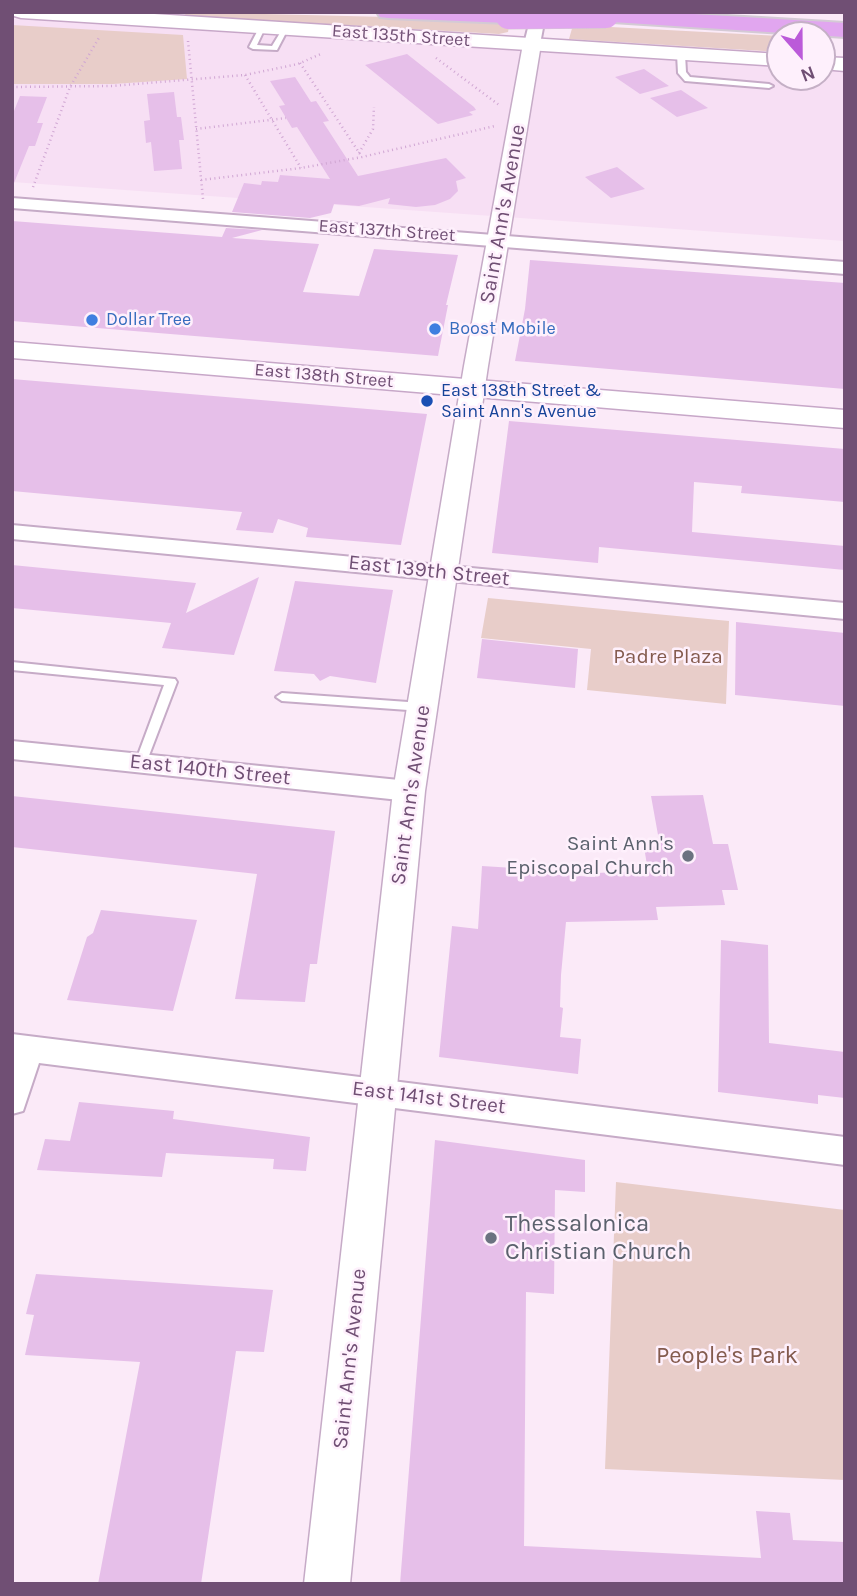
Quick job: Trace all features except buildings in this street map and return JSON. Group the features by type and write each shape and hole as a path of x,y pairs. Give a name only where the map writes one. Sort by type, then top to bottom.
{"highway":[{"path":"388,12 508,17 606,16"},
{"path":"550,12 845,30"},
{"path":"753,12 845,16"},
{"path":"821,12 845,16"}],"main road":[{"name":"East 135th Street","path":"21,12 766,60"},
{"name":"East 138th Street","path":"12,350 845,419"}],"street":[{"name":"Saint Ann's Avenue","path":"327,1584 409,791 472,388 539,12"},
{"name":"East 137th Street","path":"19,204 845,268"},
{"name":"East 139th Street","path":"12,532 845,611"},
{"name":"East 140th Street","path":"12,750 409,791"},
{"name":"East 141st Street","path":"20,1048 845,1151"},
{"path":"12,1101 20,1048"}],"lane":[{"path":"681,54 682,73 688,79 766,86"},
{"path":"12,666 171,682 141,763"},
{"path":"282,697 423,708"}],"path":[{"path":"19,204 70,87 111,18"},
{"path":"186,23 205,217"},
{"path":"12,87 70,87 245,75 300,64 328,50 348,33"},
{"path":"406,36 519,120"},
{"path":"300,64 362,157"},
{"path":"245,75 301,168"},
{"path":"359,153 373,129 374,107"},
{"path":"196,129 286,118"},
{"path":"201,180 301,168 362,157 519,120"}],"shaded area":[{"path":"12,19 766,66 766,91 836,91 836,71 845,71 845,241 12,182"}],"green space":[{"path":"182,12 510,21 508,32 499,34 187,16"},
{"path":"12,25 183,35 187,79 113,84 12,84"},
{"path":"573,25 766,35 766,51 569,39"},
{"name":"Padre Plaza","path":"488,598 729,621 726,704 587,690 591,649 481,638"},
{"name":"People's Park","path":"616,1182 845,1210 845,1480 605,1469"}],"place":[{"name":"Dollar Tree","path":"92,320"},
{"name":"Boost Mobile","path":"435,329"},
{"name":"East 138th Street & Saint Ann's Avenue","path":"427,401"},
{"name":"Saint Ann's Episcopal Church","path":"688,856"},
{"name":"Thessalonica Christian Church","path":"491,1238"}]}
